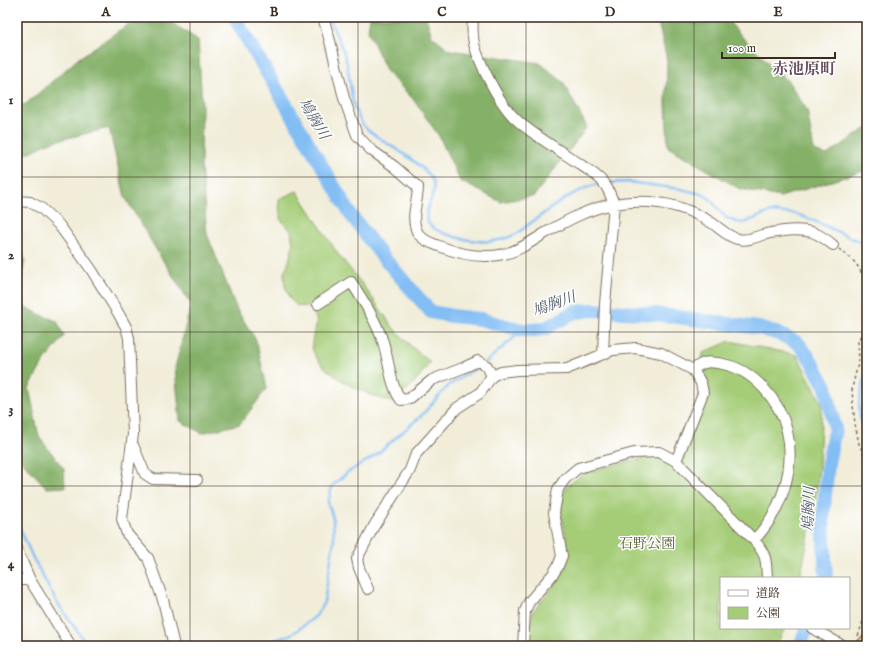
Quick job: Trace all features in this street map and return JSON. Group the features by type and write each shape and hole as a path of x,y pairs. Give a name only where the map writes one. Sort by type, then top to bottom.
{"street":[{"path":"323,17 344,98 357,135 371,150 395,167 418,187 414,218 416,231 426,240 455,253 472,255 505,254 591,210 614,204 642,202 670,204 686,209 737,239 751,239 762,235 790,230 813,232 833,245"},
{"path":"473,17 472,34 474,46 492,87 505,107 519,122 563,151 598,177 609,191 614,204 605,304 603,354"},
{"path":"17,201 30,202 40,208 59,225 91,269 126,327 129,338 133,434 122,519 127,534 148,558 163,600 174,646"},
{"path":"318,304 351,282 376,322 388,360 395,392 401,400 409,399 432,380 457,371 478,360 487,366 492,376"},
{"path":"368,589 359,568 357,559 374,526 410,470 416,454 457,408 480,393 492,376 501,372 517,370 566,369 590,361 613,350 636,348 661,353 693,370 701,382 703,393 676,461"},
{"path":"693,370 699,364 710,361 734,366 745,372 762,386 778,408 787,431 790,457 783,493 763,531 754,540"},
{"path":"132,443 145,474 148,477 153,479 197,480"},
{"path":"523,646 525,611 529,602 553,574 562,556 554,513 558,489 565,478 578,468 634,452 659,452 676,461 764,552 767,565 767,577"},
{"path":"17,550 30,580 71,646"},
{"path":"17,580 30,580"},
{"path":"814,629 843,646"}],"path":[{"path":"833,245 857,263 863,274 867,290"},
{"path":"867,319 858,342 859,360 852,388 852,405 855,424 860,444 867,461"},
{"path":"863,642 867,609"}],"green space":[{"path":"139,17 163,17 198,40 202,105 201,165 207,234 237,310 256,340 267,388 240,424 202,433 180,421 175,368 191,304 125,197 109,128 51,142 17,158 17,106 26,104 79,58"},
{"path":"370,17 426,17 432,36 450,50 540,63 563,82 587,127 534,196 501,202 460,181 439,136 413,99 387,72 368,31"},
{"path":"725,17 744,39 788,81 807,110 814,151 827,155 867,128 867,170 780,197 740,189 668,147 666,103 667,60 657,18"},
{"path":"297,191 338,254 363,285 392,326 413,348 430,362 404,393 393,402 371,395 345,382 333,374 315,356 312,343 316,318 309,307 297,306 290,299 285,286 284,273 293,245 291,231 280,219 279,199"},
{"path":"17,244 19,244 25,260 17,303"},
{"path":"17,303 57,321 64,336 43,363 29,388 39,437 64,469 65,487 47,488 17,456"},
{"name":"石野公園","path":"730,341 797,355 822,403 819,466 814,510 800,577 720,577 720,629 784,629 776,646 529,646 529,628 533,611 561,577 566,566 567,541 560,510 566,487 583,474 609,466 654,456 670,465 682,458 707,394 701,372 703,353"}],"waterway":[{"name":"鳩胸川","path":"234,17 351,215 382,256 431,312 480,319 521,330 544,329 575,312 593,310 655,314 759,328 779,334 798,343 811,360 826,387 835,429 828,463 823,519 826,577"},
{"path":"329,17 342,48 346,62 354,107 364,126 420,166 433,181 434,187 428,208 427,220 430,225 437,230 467,240 487,242 504,239 518,233 553,206 573,194 583,189 601,184"},
{"path":"608,183 628,182 681,189 702,194 710,199 725,217 736,222 744,223 770,212 796,214 867,245"},
{"path":"486,362 517,335 525,330"},
{"path":"257,646 295,632 316,616 324,602 334,541 333,518 328,503 332,486 347,473 376,455 421,416 449,385 480,366"},
{"path":"867,369 859,402 860,417 867,441"},
{"path":"17,522 33,558 56,601 88,646"},
{"name":"鳩胸川","path":"800,646 807,629"}],"district":[{"name":"赤池原町","path":"804,70"}]}
